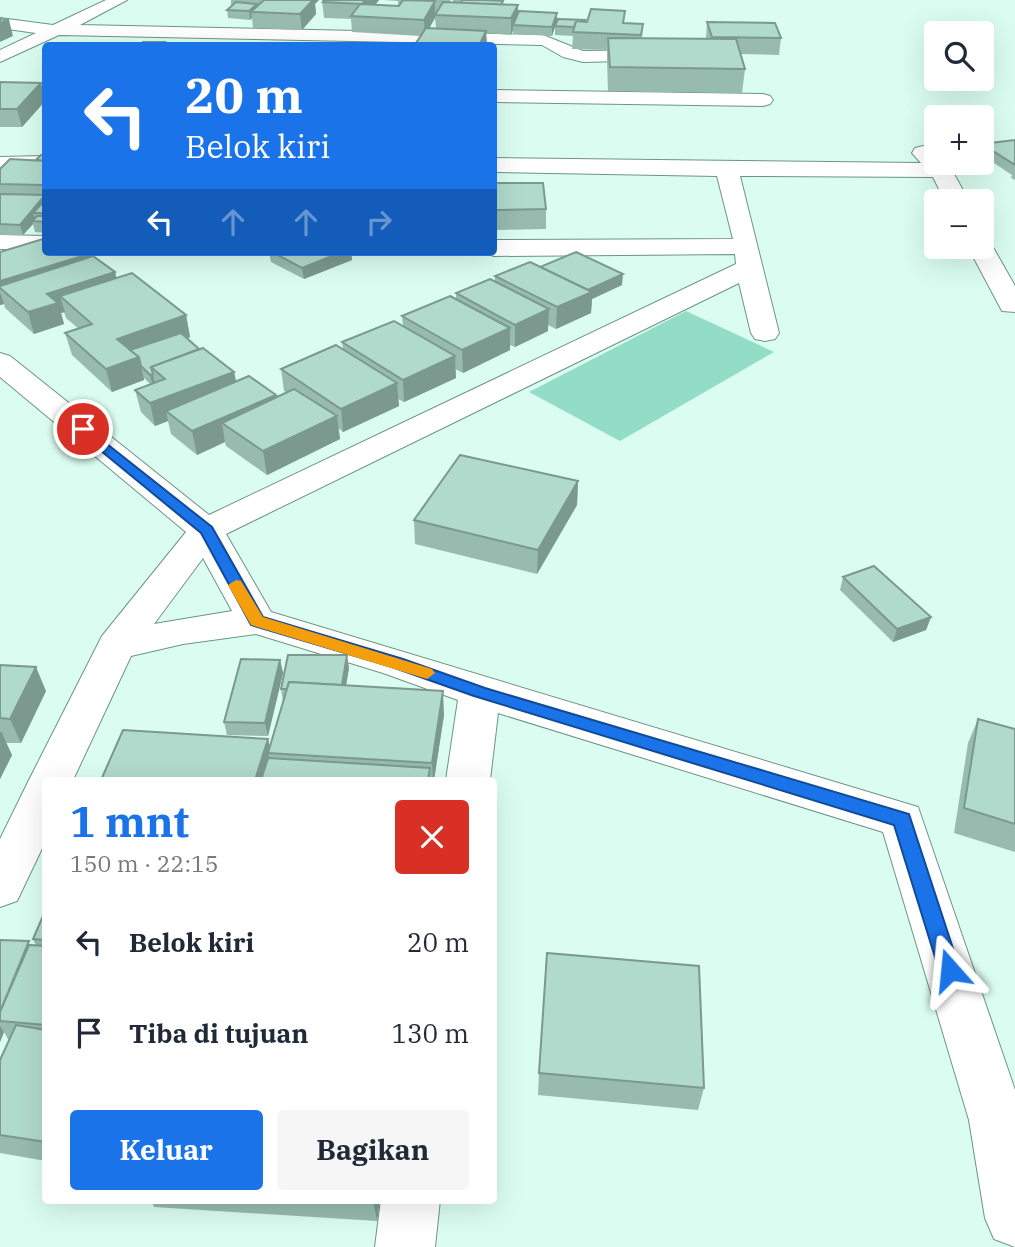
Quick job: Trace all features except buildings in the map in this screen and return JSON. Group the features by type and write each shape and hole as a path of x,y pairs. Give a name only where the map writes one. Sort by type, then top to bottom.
{"street":[{"path":"0,57 119,0"},
{"path":"0,23 53,30 527,39 552,41 567,53 584,57 674,54"},
{"path":"0,95 42,95"},
{"path":"497,96 763,100"},
{"path":"919,149 924,154"},
{"path":"0,164 42,163"},
{"path":"497,166 924,170"},
{"path":"726,169 765,333"},
{"path":"0,242 42,243"},
{"path":"497,248 748,257"},
{"path":"52,777 116,646 206,530 748,257"},
{"path":"987,259 1012,305"},
{"path":"0,362 206,530 257,621"},
{"path":"116,646 183,631 257,621 397,663 480,692 902,820 1006,1127 1015,1218"},
{"path":"468,777 480,692"},
{"path":"0,887 42,799"},
{"path":"405,1247 410,1204"}],"green space":[{"path":"686,311 774,352 620,441 529,392"}],"slow traffic":[{"path":"236,585 257,621 427,673"}],"route":[{"path":"83,429 206,530 257,621 397,663 480,692 902,820 950,970"}]}
